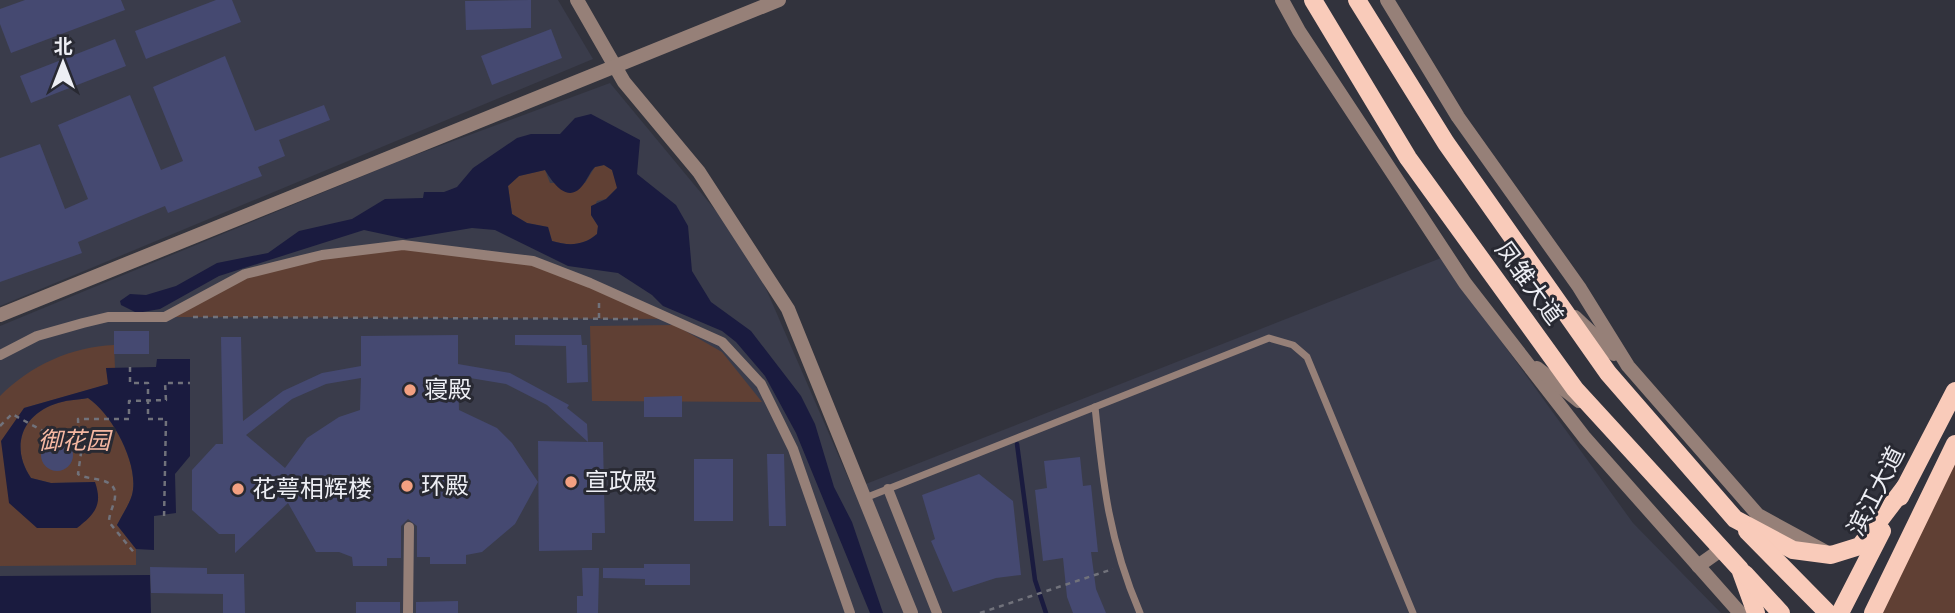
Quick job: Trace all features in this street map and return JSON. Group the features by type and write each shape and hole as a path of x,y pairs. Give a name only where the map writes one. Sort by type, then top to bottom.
{"main road":[{"name":"凤雏大道","path":"1313,0 1408,158 1575,389 1781,613"},
{"name":"凤雏大道","path":"1357,0 1446,143 1608,373 1740,524 1828,613"},
{"name":"滨江大道","path":"1840,613 1955,391"},
{"name":"滨江大道","path":"1873,613 1955,444"},
{"name":"凤雏大道","path":"1740,524 1793,550 1831,555 1860,546 1905,487"},
{"path":"1722,549 1740,524"},
{"name":"凤雏大道","path":"1740,569 1756,613"}],"street":[{"path":"577,0 624,82 699,172 788,309 911,613"},
{"path":"0,315 779,0"},
{"path":"1282,0 1299,32 1465,283 1585,438 1740,613"},
{"path":"1387,0 1458,117 1579,287 1628,366"},
{"path":"0,355 37,336 108,317 165,317 245,274 322,255 403,245 533,261 722,342 761,384 793,449 850,613"},
{"path":"1552,296 1628,366 1758,515 1831,555"},
{"path":"1520,354 1607,424"},
{"path":"888,489 937,613"},
{"path":"408,613 409,527"},
{"path":"1698,566 1722,549"}],"lane":[{"path":"865,498 1269,338 1293,345 1307,357 1413,613"},
{"path":"1095,407 1105,496 1120,566 1140,613"}],"path":[{"path":"599,289 599,319"},
{"path":"191,317 671,319"},
{"path":"130,367 130,383 148,383 148,419 166,419 164,519"},
{"path":"136,555 109,522 116,494 112,486 99,479 84,479 78,474 81,453 78,419 129,419 129,401 166,400 165,383 190,383"},
{"path":"0,426 12,414 54,437 74,437 79,443"},
{"path":"980,613 1120,566"}],"shaded area":[{"path":"0,0 558,0 593,59 0,306"},
{"path":"610,83 750,252 853,489 1441,258 1633,523 1721,613 0,613 0,326 399,161"},
{"path":"591,114 640,140 637,174 676,205 688,226 692,271 711,302 751,331 801,396 815,424 834,487 852,522 883,613 870,613 796,433 765,376 736,342 722,331 663,306 652,295 618,273 568,266 495,230 472,228 406,239 364,230 219,276 160,309 137,313 121,305 120,301 130,294 146,295 176,286 217,263 268,253 299,231 352,219 385,199 423,198 424,192 444,192 457,187 473,168 517,138 531,134 560,134 575,118","holes":["604,165 612,170 617,188 606,199 591,206 591,215 598,226 597,234 586,241 570,244 552,241 548,227 527,223 512,214 508,186 519,176 545,170 552,181 567,193 579,189 595,167"]},
{"path":"157,359 190,359 190,456 175,474 176,513 154,516 154,550 136,549 117,525 132,495 132,469 115,428 88,398 43,409 27,425 22,435 21,456 31,478 51,483 95,482 97,490 96,508 77,528 37,528 9,503 1,441 24,408 108,384 106,368 156,367"},
{"path":"150,575 151,613 0,613 0,576"}],"green space":[{"path":"604,165 612,170 618,187 606,199 597,201 591,215 598,226 597,234 586,241 564,244 552,241 548,227 527,223 512,214 508,186 519,176 545,170 550,183 585,183 595,167"},
{"path":"403,245 533,261 671,319 165,317 245,274"},
{"path":"675,325 722,352 762,402 592,401 590,326"},
{"name":"御花园","path":"114,345 115,368 106,368 109,384 24,408 9,503 95,482 51,483 31,478 21,456 22,435 27,425 43,409 88,398 115,428 128,455 132,469 132,495 117,525 136,549 136,565 0,566 0,396 25,375 52,360 82,349"},
{"path":"1955,444 1955,613 1873,613"}],"building":[{"path":"25,0 121,0 125,10 11,53 0,24 0,9"},
{"path":"216,0 232,0 241,22 146,59 135,31"},
{"path":"531,0 531,28 466,30 465,1"},
{"path":"551,29 562,58 492,85 481,56"},
{"path":"115,39 126,66 31,103 20,76"},
{"path":"225,56 255,131 324,105 330,120 279,140 285,156 258,167 262,176 168,213 165,206 78,242 82,253 0,282 0,158 40,144 65,209 88,199 58,125 130,95 161,170 183,161 153,87"},
{"path":"114,331 149,331 149,354 114,354"},
{"path":"458,335 458,364 510,373 569,405 567,408 587,424 588,442 547,405 506,384 458,376 459,410 497,428 512,443 538,482 515,524 482,552 466,555 466,564 430,564 430,557 417,557 417,526 408,519 401,526 401,558 387,558 387,566 353,566 352,557 339,552 316,552 288,503 235,553 235,534 219,534 192,510 192,470 216,444 223,444 221,337 241,337 243,421 283,391 322,373 361,366 361,336","holes":["361,378 360,410 339,417 307,438 285,468 246,435 292,399 326,384"]},
{"path":"515,335 581,335 582,345 587,345 588,382 567,383 566,346 515,345"},
{"path":"682,396 682,417 644,417 644,397"},
{"path":"57,439 68,444 73,455 68,466 57,471 46,466 41,455 46,444"},
{"name":"宣政殿","path":"538,441 603,442 605,533 592,533 592,550 539,551"},
{"path":"767,454 784,454 786,526 769,526"},
{"path":"1080,457 1083,486 1091,485 1098,552 1091,552 1096,589 1106,613 1073,613 1067,597 1063,558 1043,561 1035,490 1047,488 1044,461"},
{"path":"694,459 733,459 733,521 694,521"},
{"path":"979,474 1013,501 1021,575 996,578 953,592 931,541 935,539 922,495"},
{"path":"644,564 690,564 690,585 645,585 645,579 603,578 603,568 644,568"},
{"path":"150,567 207,568 207,574 244,574 245,613 223,613 223,594 151,593"},
{"path":"582,568 599,568 598,613 577,613 577,596 583,596"},
{"path":"458,601 458,613 416,613 416,602"},
{"path":"356,602 400,602 400,613 356,613"}],"waterway":[{"path":"1017,444 1035,580 1046,613"}],"place":[{"name":"寝殿","path":"410,390"},
{"name":"宣政殿","path":"571,482"},
{"name":"环殿","path":"407,486"},
{"name":"花萼相辉楼","path":"238,489"}]}
